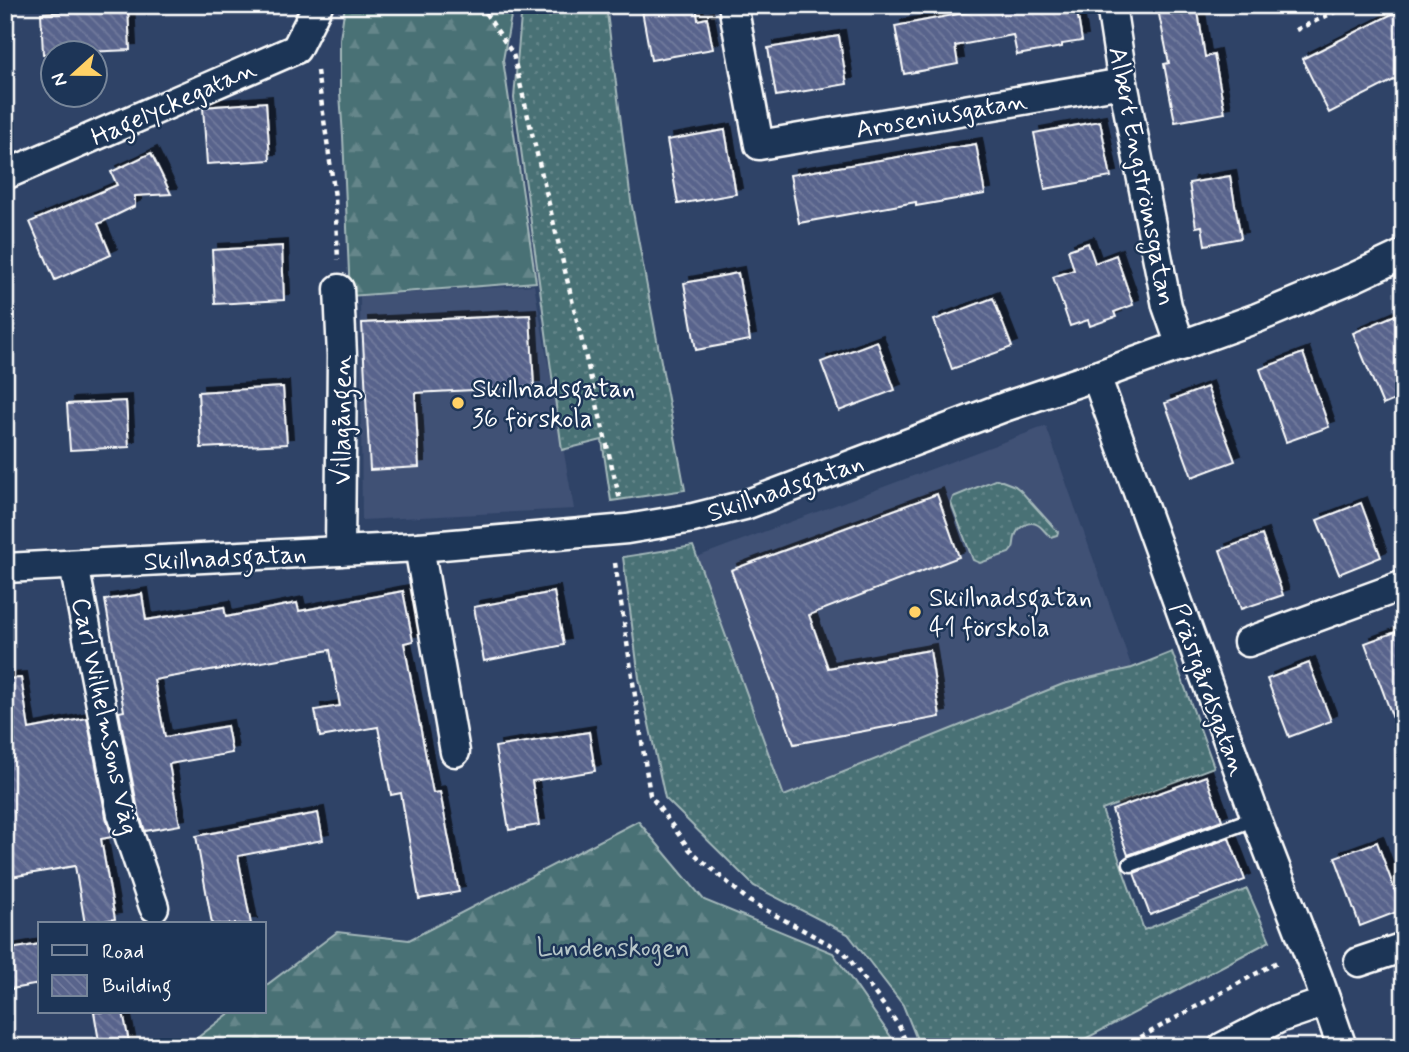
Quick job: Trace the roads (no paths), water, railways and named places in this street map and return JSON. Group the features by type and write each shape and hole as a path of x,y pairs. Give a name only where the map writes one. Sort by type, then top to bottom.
{"street":[{"name":"Aroseniusgatan","path":"733,5 759,145 1123,83"},
{"name":"Albert Engströmsgatan","path":"1111,5 1123,83 1167,306 1181,345"},
{"name":"Hagelyckegatan","path":"5,176 296,49 314,13"},
{"name":"Skillnadsgatan","path":"5,568 419,547 618,530 693,518 745,505 1007,406 1257,318 1404,254"},
{"name":"Villagången","path":"339,289 342,356 340,551"},
{"name":"Prästgårdsgatan","path":"1096,376 1342,1047"},
{"path":"419,547 456,752"},
{"name":"Carl Wilhelmsons Väg","path":"74,565 122,814 154,907"},
{"path":"1248,642 1404,585"},
{"path":"1359,962 1404,947"},
{"path":"1223,1047 1279,1018 1326,1002"}],"lane":[{"path":"1131,864 1256,818"}],"place":[{"name":"Skillnadsgatan 36 förskola","path":"458,403"},
{"name":"Skillnadsgatan 41 förskola","path":"915,612"}],"park label":[{"name":"Lundenskogen","path":"613,947"}]}
